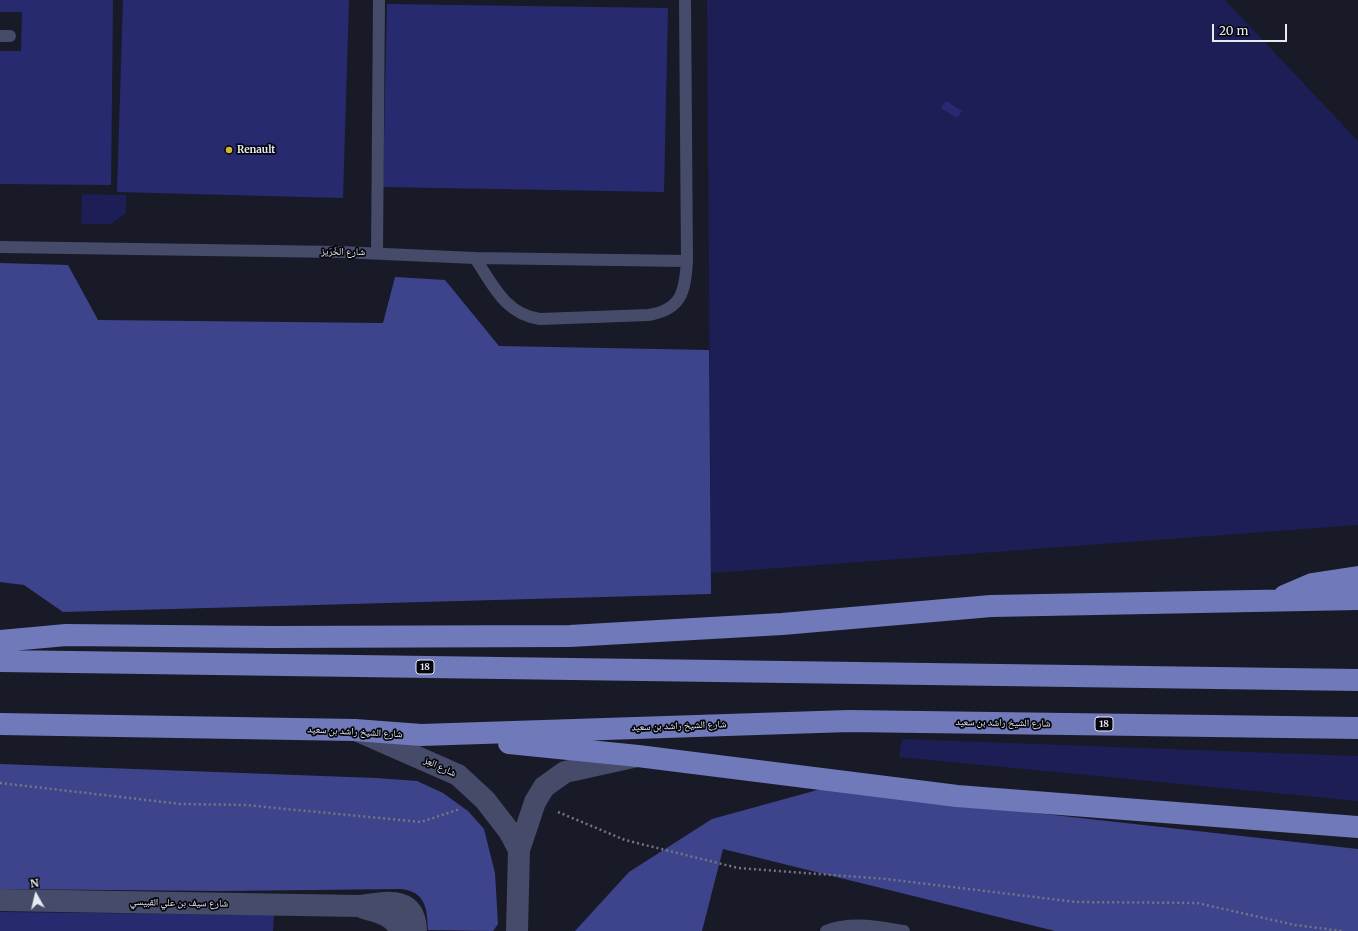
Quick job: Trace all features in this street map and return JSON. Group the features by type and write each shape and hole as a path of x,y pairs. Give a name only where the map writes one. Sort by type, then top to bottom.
{"main road":[{"path":"1273,601 1312,584 1358,577"},
{"path":"0,642 66,634 271,637 570,636 782,624 991,606 1358,599"},
{"name":"18","path":"0,661 1358,680"},
{"name":"شارع الشيخ راشد بن سعيد","path":"0,724 355,730 421,735 849,721 1358,728"},
{"path":"421,735 638,756 957,796 1358,827"}],"street":[{"name":"شارع العِز","path":"355,730 458,775 467,785 485,800 509,831 519,850"},
{"name":"شارع العِز","path":"517,931 519,850 535,802 544,787 565,772 638,756"},
{"name":"شارع سيف بن علي القبيسي","path":"0,900 359,906 391,902 398,903 410,910 414,917 416,931"},
{"name":"شارع سيف بن علي القبيسي","path":"359,906 385,914 397,923 401,931"}],"lane":[{"path":"377,253 379,0"},
{"path":"475,258 509,306 518,313 540,320 659,314 673,306 682,294 686,284 687,261 685,0"},
{"name":"شارع الخّرَيز","path":"0,247 377,253 475,258 687,261"},
{"path":"826,931 839,926 855,924 904,931"}],"path":[{"path":"0,783 181,804 245,805 421,822 485,800"},
{"path":"535,802 625,840 738,868 886,879 1076,902 1197,903 1295,925 1342,931"}],"shaded area":[{"path":"707,0 1225,0 1358,141 1358,525 711,573"},
{"path":"82,194 126,195 126,213 111,224 81,224"},
{"path":"0,263 68,265 98,320 383,323 395,277 445,280 499,346 709,350 711,594 63,612 24,585 0,582"},
{"path":"902,739 1358,756 1358,801 899,757"},
{"path":"0,764 376,778 417,781 443,793 468,811 484,829 495,873 498,924 493,931 428,930 426,908 420,897 409,890 400,889 221,891 0,889"},
{"path":"821,789 1358,849 1358,931 1055,931 723,849 702,931 575,931 629,872 712,819"}],"building":[{"path":"0,0 113,0 111,185 0,184 0,51 21,51 22,12 0,12"},
{"path":"123,0 349,0 343,198 117,192"},
{"path":"387,4 668,8 664,192 383,187"},
{"path":"946,101 962,111 957,118 941,108"},
{"path":"0,912 274,915 273,931 0,931"}],"place":[{"name":"Renault","path":"229,150"}]}
